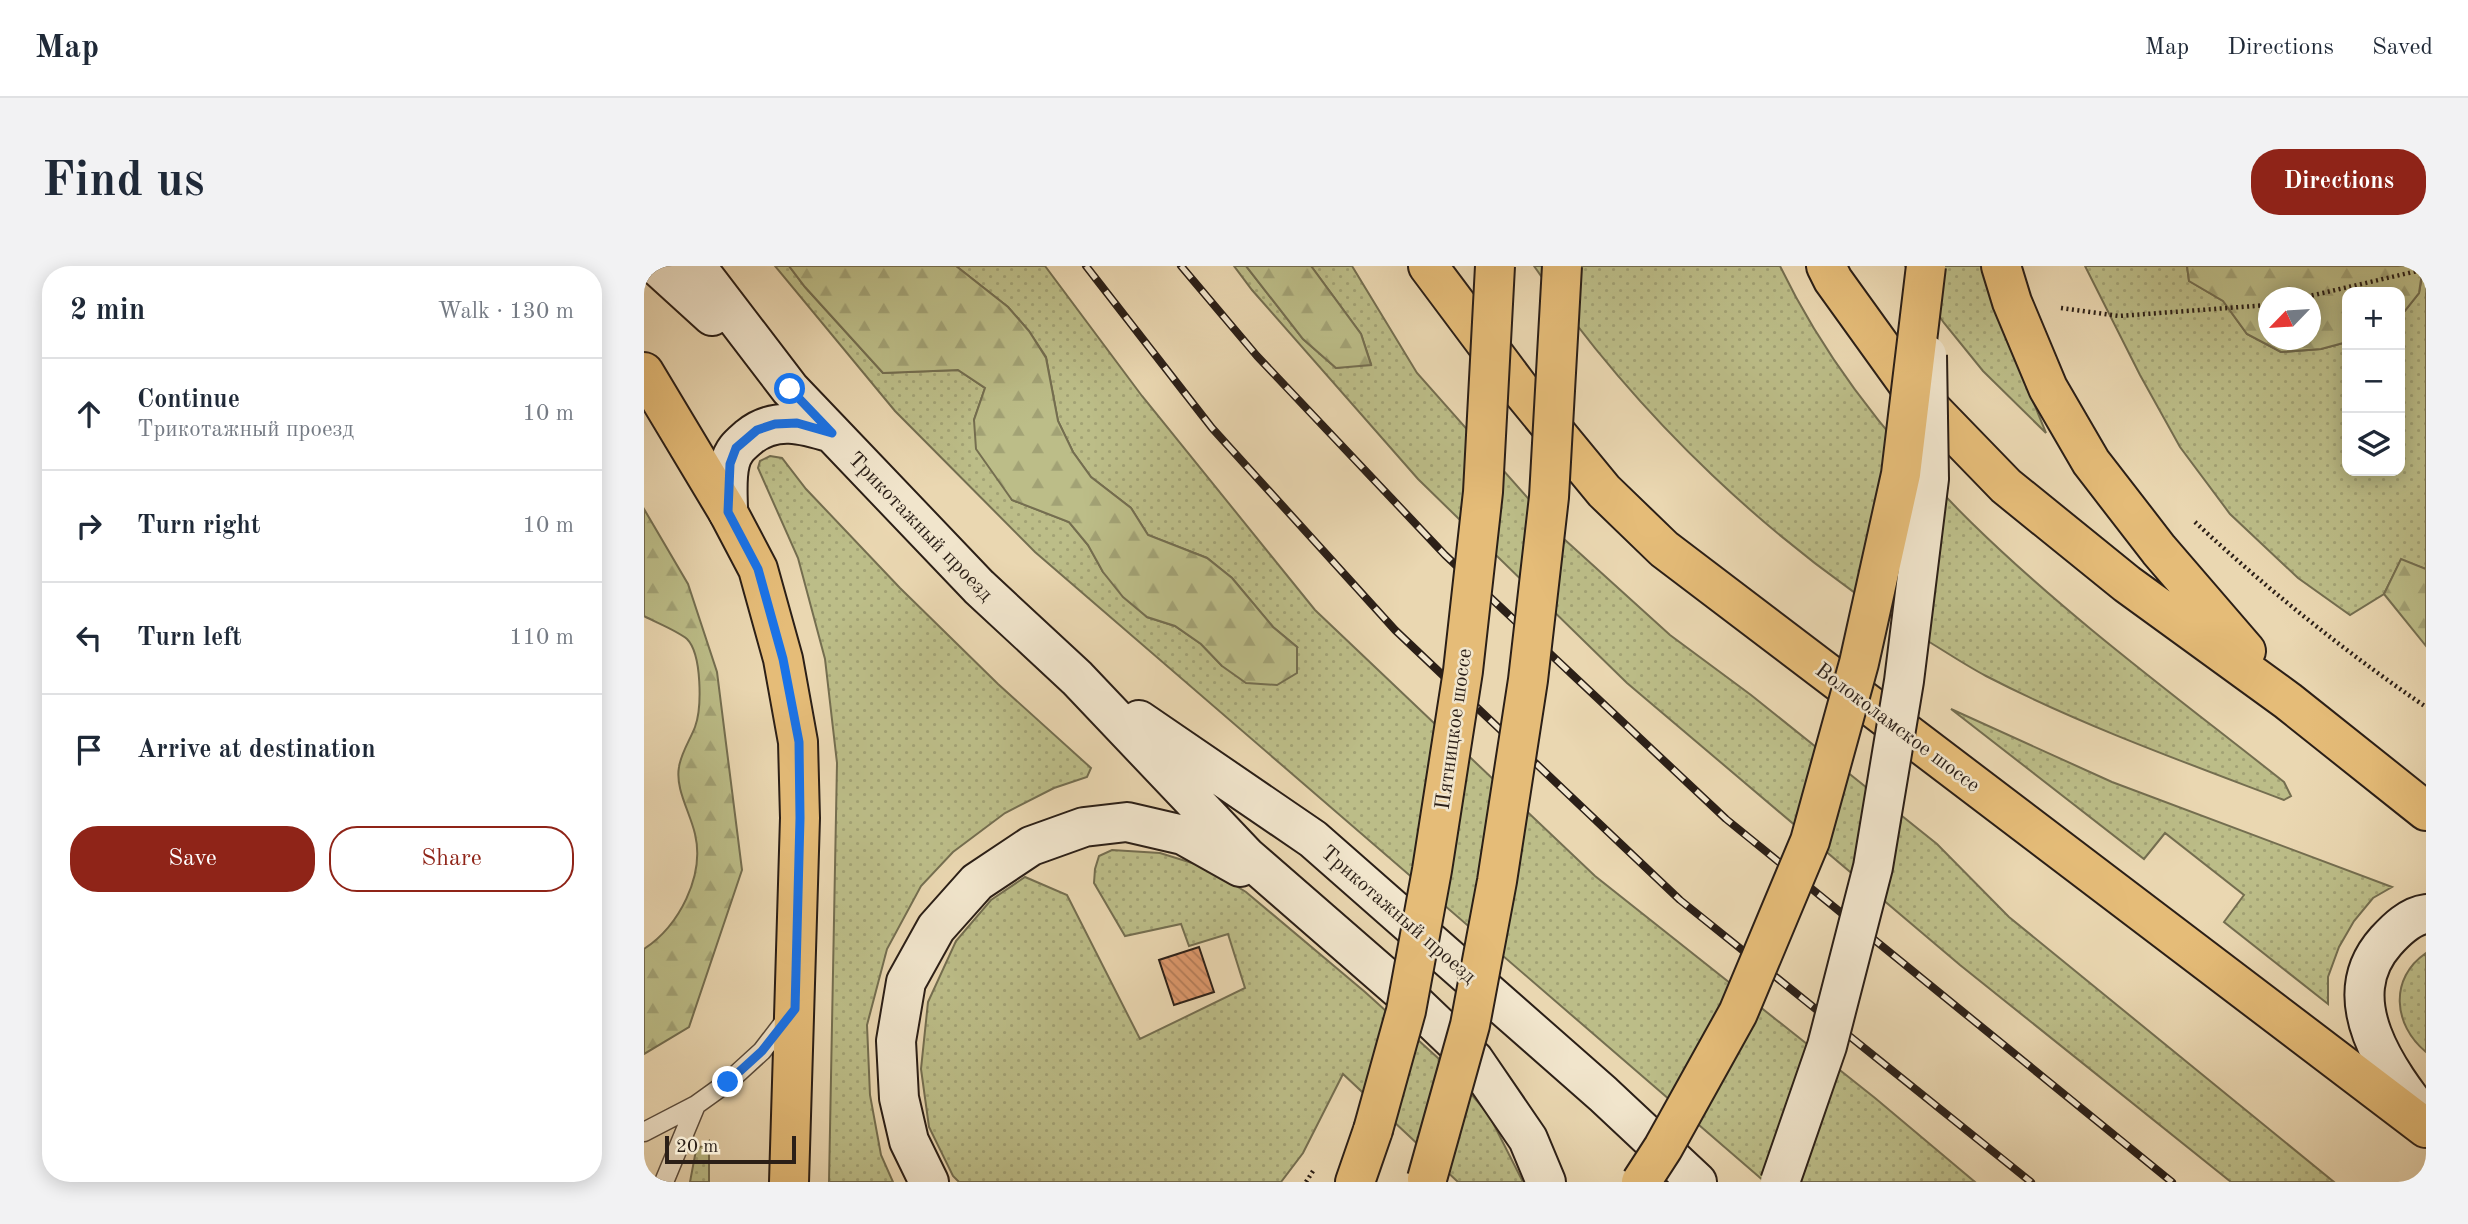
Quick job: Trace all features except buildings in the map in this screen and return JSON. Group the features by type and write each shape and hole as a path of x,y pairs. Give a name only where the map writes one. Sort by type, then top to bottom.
{"main road":[{"path":"657,266 790,389"},
{"name":"Трикотажный проезд","path":"696,266 790,389 979,587 1077,678 1246,856 1408,998 1474,1060 1528,1139 1546,1182"},
{"name":"Волоколамское шоссе","path":"1428,266 1520,389 1604,491 1664,549 2426,1128"},
{"name":"Пятницкое шоссе","path":"1355,1182 1373,1130 1406,1011 1432,870 1463,671 1483,492 1495,266"},
{"path":"1427,1181 1470,1025 1497,881 1528,680 1549,497 1562,266"},
{"path":"1826,266 1833,280 1910,387 2006,486 2127,584 2288,701 2418,802"},
{"path":"1641,1182 1663,1148 1738,1013 1810,841 1859,663 1901,474 1926,266"},
{"path":"1780,1182 1827,1046 1873,867 1904,681 1929,479 1926,266"},
{"path":"2001,266 2012,302 2048,388 2091,462 2159,550 2288,701"},
{"path":"644,372 728,512 758,569 783,659 799,742 800,818 789,1182"},
{"path":"728,512 730,464 736,448 757,430 775,424 797,423 832,433"},
{"name":"Трикотажный проезд","path":"1077,678 1313,839 1604,1094 1697,1182"},
{"path":"929,1182 909,1141 899,1098 896,1041 906,982 936,928 977,882 1031,846 1084,827 1127,822 1183,835 1243,868 1311,915"},
{"path":"2426,914 2398,928 2380,948 2367,976 2364,1002 2369,1028 2394,1080 2426,1120"},
{"path":"1338,1182 1373,1130"}],"lane":[{"path":"644,1132 696,1105 728,1082 762,1051 795,1009"},
{"path":"663,1182 696,1105"}],"path":[{"path":"2321,293 2426,269"},
{"path":"2060,315 2057,307 2119,316 2258,306"},
{"path":"2192,520 2249,572 2351,654 2426,707"}],"green space":[{"path":"775,266 789,266 883,373 958,370 985,388 974,420 1012,500 1069,522 1088,545 1103,572 1147,617 1175,626 1201,644 1222,666 1297,647 1273,627 1232,578 1207,558 1148,535 1131,508 1091,477 1073,452 1058,421 1046,357 1029,331 1008,307 956,266 1045,266 1142,396 1315,610 1595,876 1875,1098 1975,1182 1765,1182 1035,552 895,411"},
{"path":"789,266 956,266 1008,307 1029,331 1046,358 1058,421 1073,452 1091,477 1131,508 1148,535 1207,558 1232,578 1273,627 1297,647 1297,673 1277,685 1246,683 1222,666 1201,644 1175,626 1147,617 1123,597 1069,522 1012,500 976,449 974,420 985,388 958,370 883,373"},
{"path":"1234,266 1246,266 1303,339 1336,368 1371,364 1361,334 1311,266 1352,266 1417,373 1564,539 1670,635 1751,695 1937,844 2009,917 2334,1182 2231,1182 1960,965 1627,683 1418,479"},
{"path":"1246,266 1311,266 1361,334 1371,365 1336,368 1303,339"},
{"path":"1534,266 1780,266 1825,346 1877,419 1937,488 2070,612 2284,782 2291,796 2284,800 2059,711 1979,672 1873,606 1764,522 1664,427 1574,322"},
{"path":"1905,266 1982,266 1993,303 2046,433 1983,371 1944,323"},
{"path":"2085,266 2187,266 2189,281 2223,301 2247,334 2258,340 2258,350 2321,350 2342,343 2342,476 2405,476 2405,311 2419,293 2426,266 2426,569 2401,560 2384,594 2350,615 2298,578 2230,514 2180,447"},
{"path":"2187,266 2423,266 2419,293 2405,311 2405,287 2342,287 2342,343 2321,349 2321,287 2258,287 2258,340 2247,334 2223,301 2189,281"},
{"path":"770,456 782,458 806,489 900,588 998,684 1091,768 1087,777 1054,788 1005,813 953,852 921,886 887,949 867,1025 870,1095 881,1155 893,1182 829,1182 837,763 825,659 798,558 758,468 760,461"},
{"path":"644,509 688,584 717,672 742,870 689,1027 644,1054 644,949 657,939 678,914 692,883 696,866 695,834 678,775 682,757 695,727 699,695 698,668 692,646 687,639 644,616"},
{"path":"2401,559 2426,569 2426,646 2384,594"},
{"path":"1951,709 2112,782 2392,887 2373,898 2354,921 2339,947 2328,977 2328,1004 2224,922 2244,895 2165,833 2144,859"},
{"path":"1112,850 1160,853 1205,867 1246,892 1365,992 1449,1068 1489,1115 1523,1182 1458,1182 1343,1074 1303,1153 1281,1182 959,1182 953,1176 929,1127 921,1069 928,1002 956,941 991,900 1025,877 1067,895 1140,1039 1245,988 1228,934 1189,946 1181,924 1125,936 1094,883 1099,856"},
{"path":"2426,953 2426,1052 2407,1029 2400,1002 2406,975 2414,963"},
{"path":"709,1141 709,1182 690,1182 696,1150"}],"railway":[{"path":"1086,266 1212,428 1395,630 1680,900 2031,1182"},
{"path":"1181,266 1257,356 1445,555 1726,819 2172,1182"}],"route":[{"path":"728,1082 762,1051 795,1009 800,818 799,742 783,659 758,569 728,512 730,464 736,448 757,430 775,424 797,423 832,433 790,389"}]}
